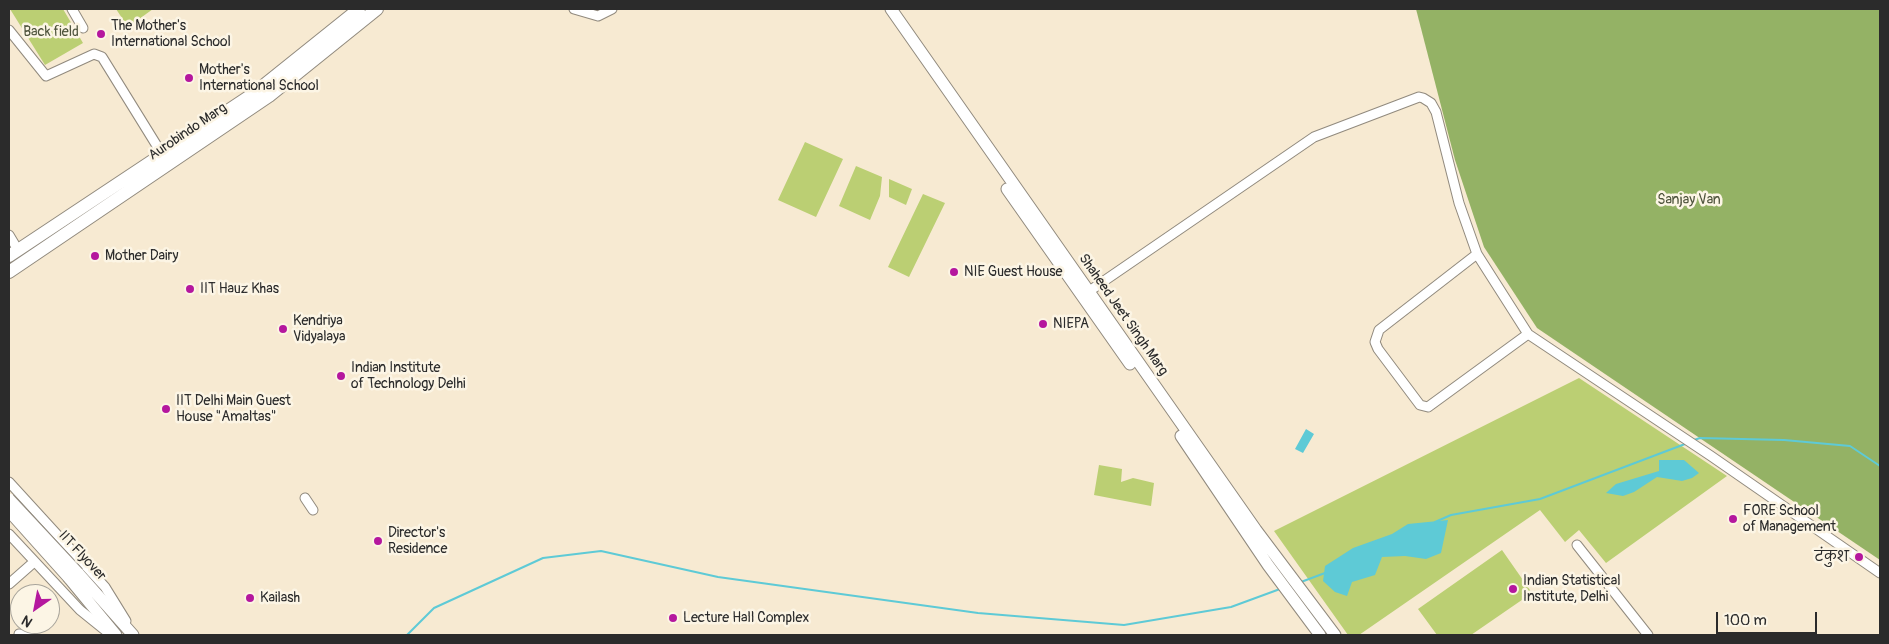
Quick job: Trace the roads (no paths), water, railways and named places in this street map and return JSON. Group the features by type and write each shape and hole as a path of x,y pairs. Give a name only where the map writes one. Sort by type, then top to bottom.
{"highway":[{"name":"Aurobindo Marg","path":"13,253 253,94 359,9"},
{"name":"Aurobindo Marg","path":"9,272 269,96 378,9"}],"main road":[{"name":"Shaheed Jeet Singh Marg","path":"882,9 1086,293"},
{"name":"Shaheed Jeet Singh Marg","path":"891,9 1290,586 1320,635"},
{"name":"IIT Flyover","path":"9,498 73,575 116,635"},
{"name":"IIT Flyover","path":"9,511 133,635"},
{"name":"Shaheed Jeet Singh Marg","path":"1290,586 1335,635"}],"street":[{"path":"72,9 83,28"},
{"path":"574,9 598,16 612,9"},
{"path":"9,30 46,76 94,54 102,57 162,154"},
{"path":"1086,293 1314,137 1420,97 1431,103 1436,112 1459,203 1477,254 1528,334 1690,442 1880,573"},
{"path":"9,235 13,253"},
{"path":"1477,254 1379,330 1375,342 1378,349 1420,406 1426,408 1528,334"},
{"path":"9,482 105,587 133,635"},
{"path":"305,498 313,510"},
{"path":"9,534 80,610 111,635"},
{"path":"1577,545 1648,635"},
{"path":"9,584 34,562"}],"water":[{"path":"1306,429 1314,434 1303,453 1295,449"},
{"path":"1659,460 1684,460 1699,473 1692,478 1682,481 1657,477 1634,492 1623,496 1606,493 1616,484 1659,471"},
{"path":"1448,520 1441,553 1426,559 1405,556 1382,557 1375,575 1352,582 1347,596 1335,592 1323,581 1325,566 1353,548 1392,534 1408,524"}],"waterway":[{"path":"1694,440 1700,438 1784,440 1850,446 1880,466"},
{"path":"1435,522 1451,515 1540,499 1685,444"},
{"path":"407,635 434,608 543,558 601,551 718,577 978,613 1124,625 1231,607 1280,589"},
{"path":"1301,582 1325,573"}],"place":[{"name":"The Mother's International School","path":"101,34"},
{"name":"Mother's International School","path":"189,78"},
{"name":"Mother Dairy","path":"95,256"},
{"name":"NIE Guest House","path":"954,272"},
{"name":"IIT Hauz Khas","path":"190,289"},
{"name":"NIEPA","path":"1043,324"},
{"name":"Kendriya Vidyalaya","path":"283,329"},
{"name":"Indian Institute of Technology Delhi","path":"341,376"},
{"name":"IIT Delhi Main Guest House \"Amaltas\"","path":"166,409"},
{"name":"FORE School of Management","path":"1733,519"},
{"name":"Director's Residence","path":"378,541"},
{"name":"टंकुश","path":"1859,557"},
{"name":"Indian Statistical Institute, Delhi","path":"1513,589"},
{"name":"Kailash","path":"250,598"},
{"name":"Lecture Hall Complex","path":"673,618"}],"park label":[{"name":"Back field","path":"51,32"},
{"name":"Sanjay Van","path":"1689,200"}]}
